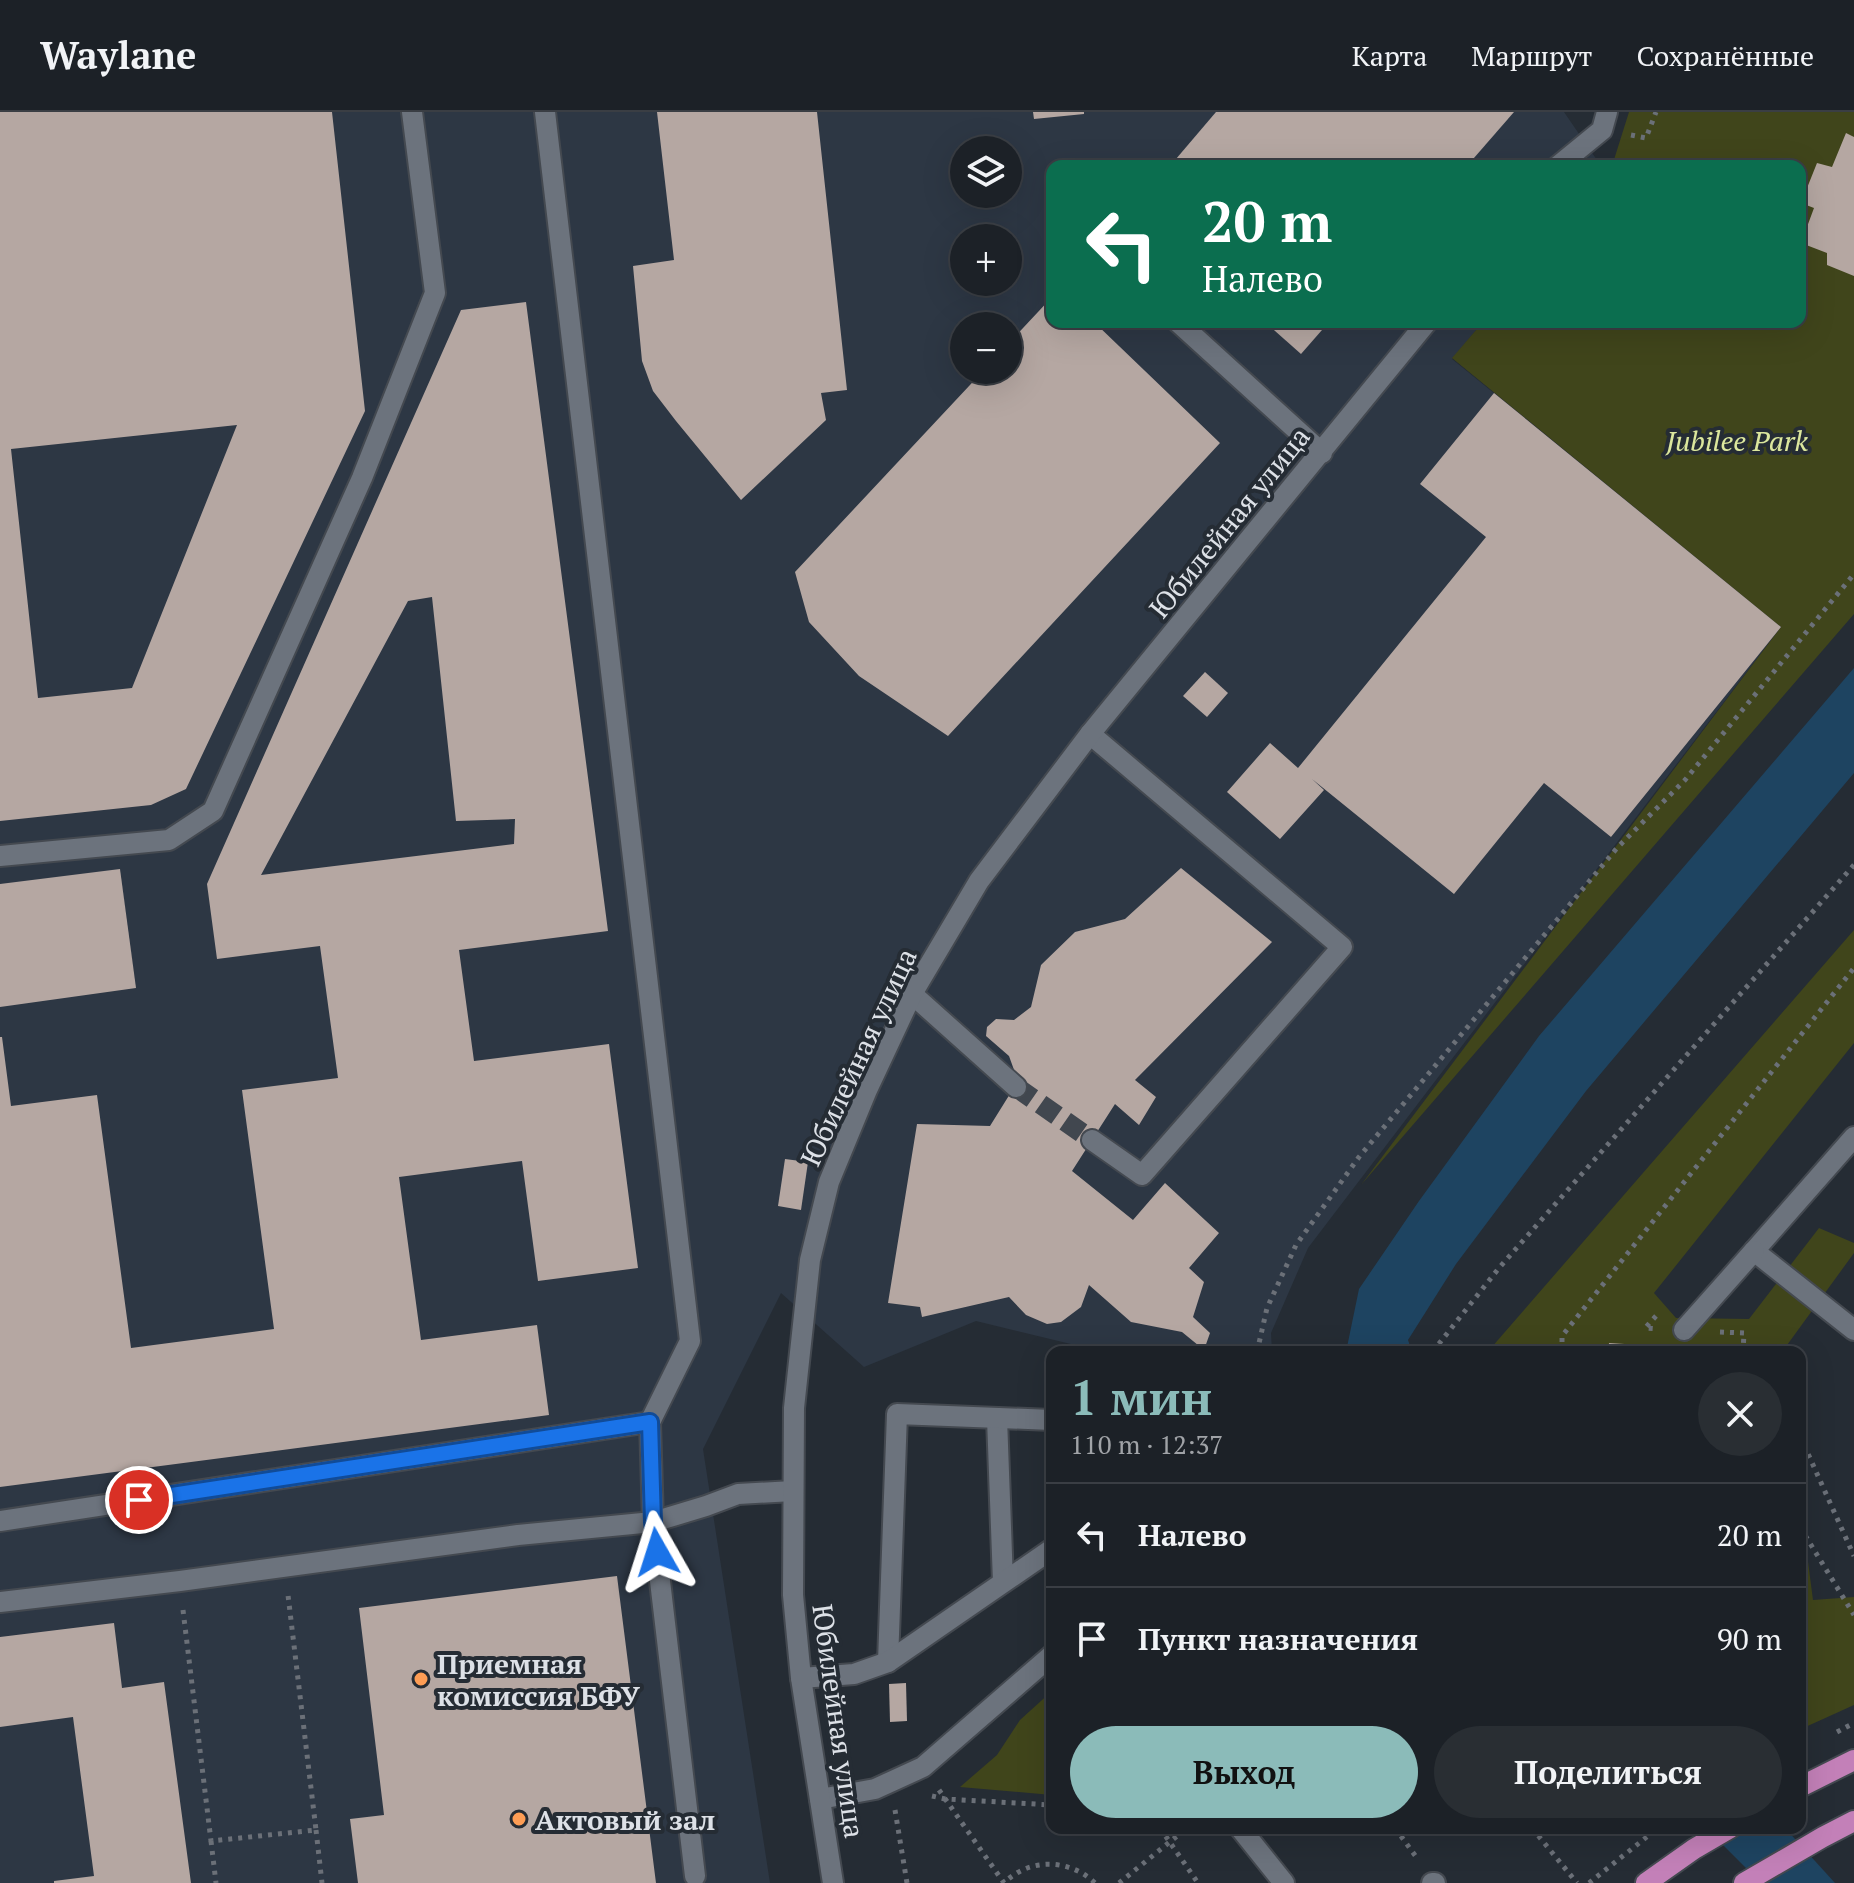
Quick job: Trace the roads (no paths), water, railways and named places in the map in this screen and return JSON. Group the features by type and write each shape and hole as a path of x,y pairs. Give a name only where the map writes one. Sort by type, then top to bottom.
{"main road":[{"path":"1806,1784 1854,1760"},
{"path":"1744,1883 1854,1821"},
{"path":"1646,1883 1720,1834"}],"street":[{"path":"0,856 169,840 213,811 362,478 435,293 412,112"},
{"path":"545,112 690,1341 650,1422 653,1522 695,1876"},
{"path":"1565,160 1602,130 1607,112"},
{"path":"1185,328 1322,453"},
{"name":"Юбилейная улица","path":"833,1883 801,1678 793,1595 794,1408 810,1260 829,1182 912,994 979,881 1090,734 1422,328"},
{"path":"1090,734 1342,947 1142,1175 1092,1140"},
{"path":"912,994 1016,1087"},
{"path":"1684,1330 1854,1137"},
{"path":"1754,1251 1854,1330"},
{"path":"888,1662 897,1414 1046,1420"},
{"path":"997,1418 1003,1582"},
{"path":"0,1521 650,1422"},
{"path":"0,1602 518,1535 653,1522 738,1494 793,1491"},
{"path":"801,1678 854,1674 888,1662 1046,1553"},
{"path":"820,1799 875,1789 923,1767 1046,1660"},
{"path":"1245,1834 1284,1883"}],"water":[{"path":"1854,668 1854,773 1586,1091 1456,1264 1408,1340 1410,1346 1347,1346 1359,1289 1539,1036"},
{"path":"1712,1834 1790,1834 1835,1883 1761,1883"}],"tunnel":[{"path":"1016,1087 1092,1140"}],"place":[{"name":"Приемная комиссия БФУ","path":"421,1679"},
{"name":"Актовый зал","path":"519,1819"}],"park label":[{"name":"Jubilee Park","path":"1737,440"}]}
